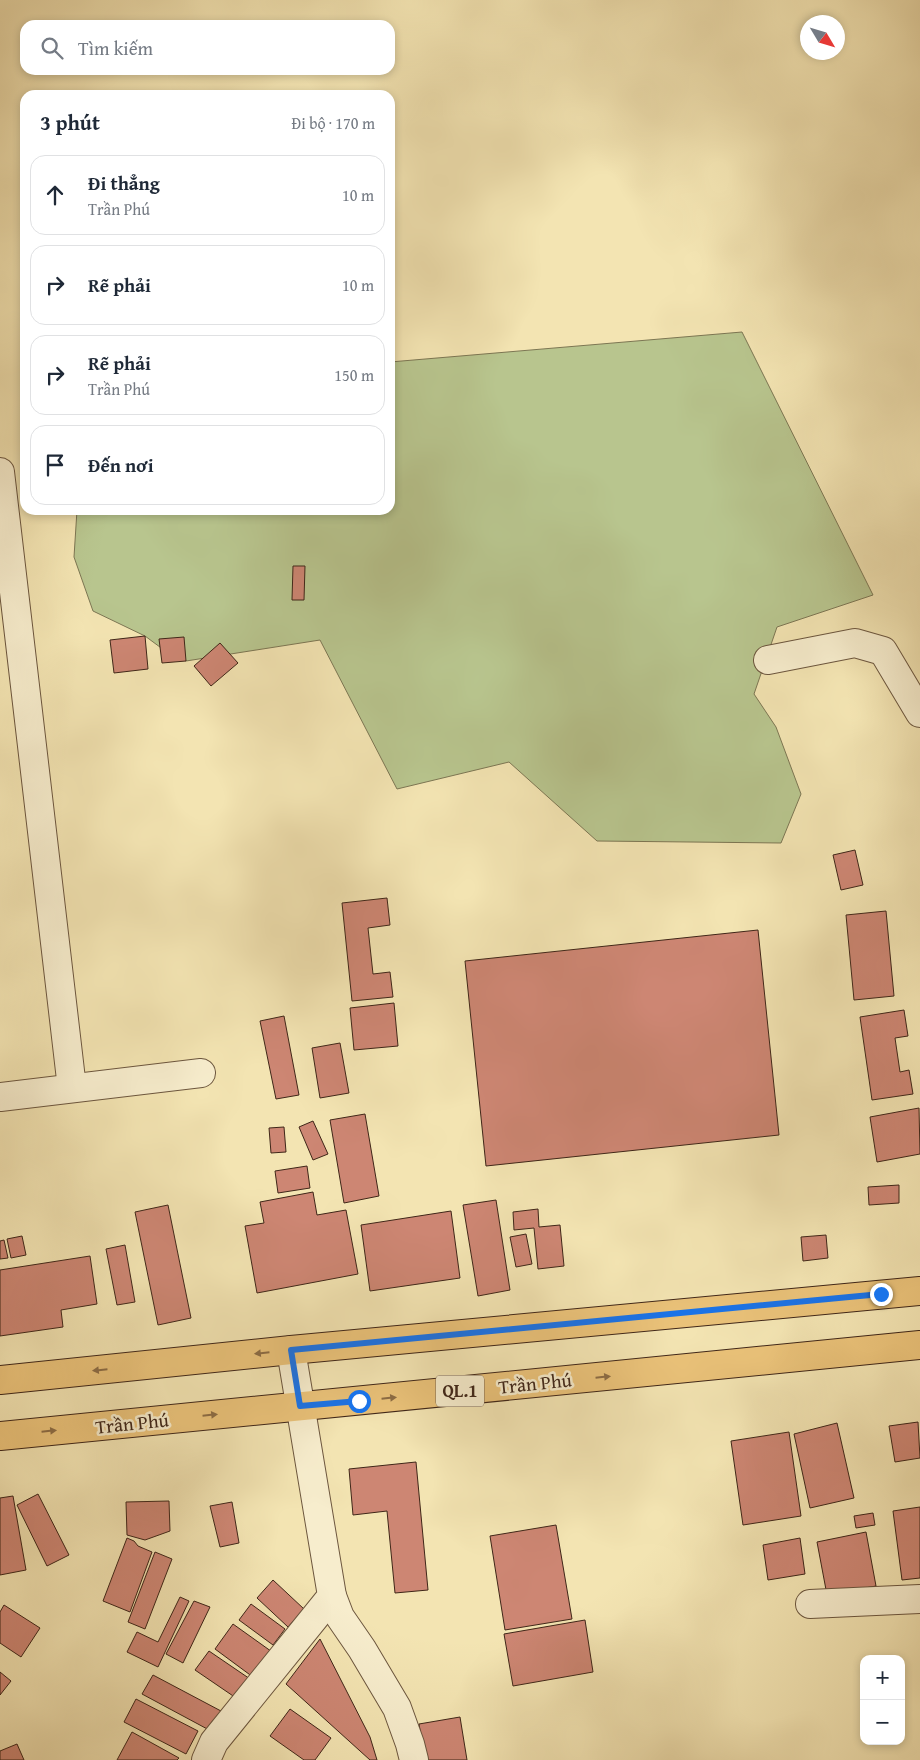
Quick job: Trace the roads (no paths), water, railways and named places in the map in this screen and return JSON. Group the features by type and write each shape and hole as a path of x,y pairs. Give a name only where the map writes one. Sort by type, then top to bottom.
{"main road":[{"path":"0,1380 291,1350 920,1291"},
{"name":"Trần Phú","path":"0,1436 920,1345"}],"street":[{"path":"0,472 72,1088"},
{"path":"768,660 855,643 883,651 920,713"},
{"path":"0,1097 201,1073"},
{"path":"291,1350 332,1596 340,1617 362,1649 397,1708 414,1760"},
{"path":"206,1760 214,1742 332,1596"},
{"path":"810,1604 920,1599"}]}
